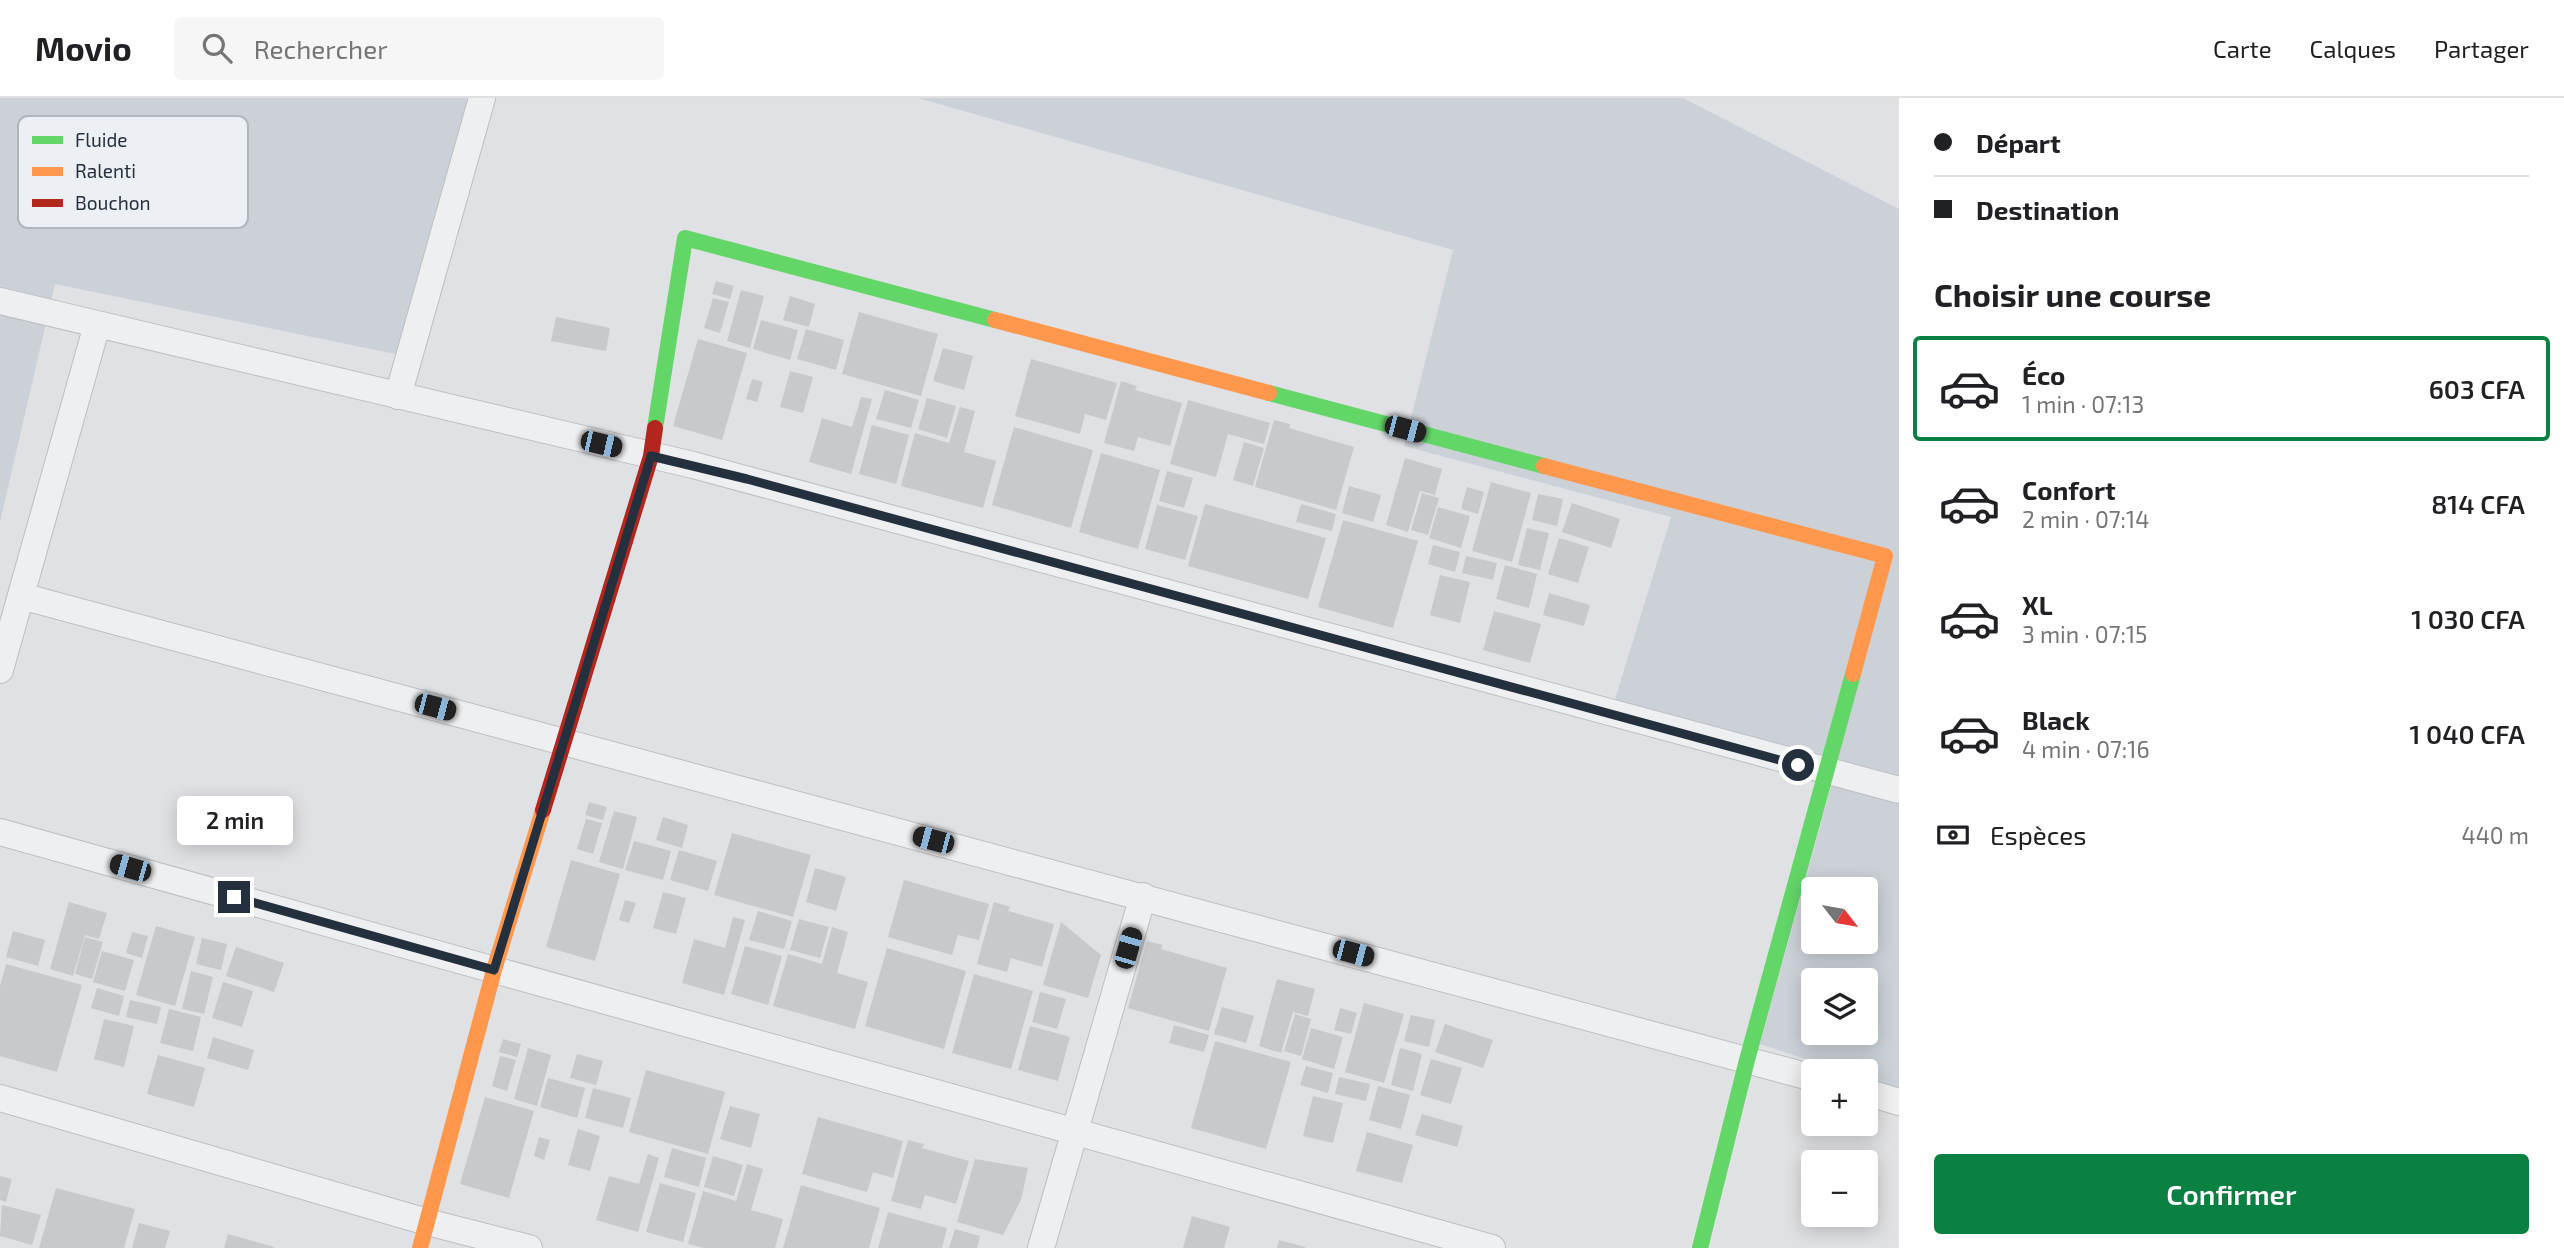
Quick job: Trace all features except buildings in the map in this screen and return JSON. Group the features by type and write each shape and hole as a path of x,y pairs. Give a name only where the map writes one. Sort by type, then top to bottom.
{"street":[{"path":"398,396 482,98"},
{"path":"420,1248 494,970 651,456 685,238 1885,556 1747,1060 1700,1248"},
{"path":"0,301 747,479 1899,790"},
{"path":"0,670 97,325"},
{"path":"21,596 1801,1075"},
{"path":"0,832 1492,1248"},
{"path":"1041,1248 1143,896"},
{"path":"1878,1096 1899,1102"},
{"path":"0,1098 428,1222 529,1248"}],"shaded area":[{"path":"0,98 495,98 415,358 55,284 0,522"},
{"path":"918,98 1683,98 1899,209 1899,1090 1878,1083 1878,1059 1806,1059 1760,1044 1801,895 1801,954 1878,954 1878,877 1806,877 1837,765 1612,709 1671,517 1404,446 1453,250"}],"traffic: fast":[{"path":"655,428 685,238 995,320"},
{"path":"1269,393 1544,466"},
{"path":"1700,1248 1747,1060 1853,674"}],"traffic: slow":[{"path":"995,320 1269,393"},
{"path":"1544,466 1885,556 1853,674"},
{"path":"420,1248 494,970 543,810"}],"traffic: jam":[{"path":"543,810 651,456 655,428"}],"route":[{"path":"234,897 494,970 651,456 747,479 1798,765"}]}
